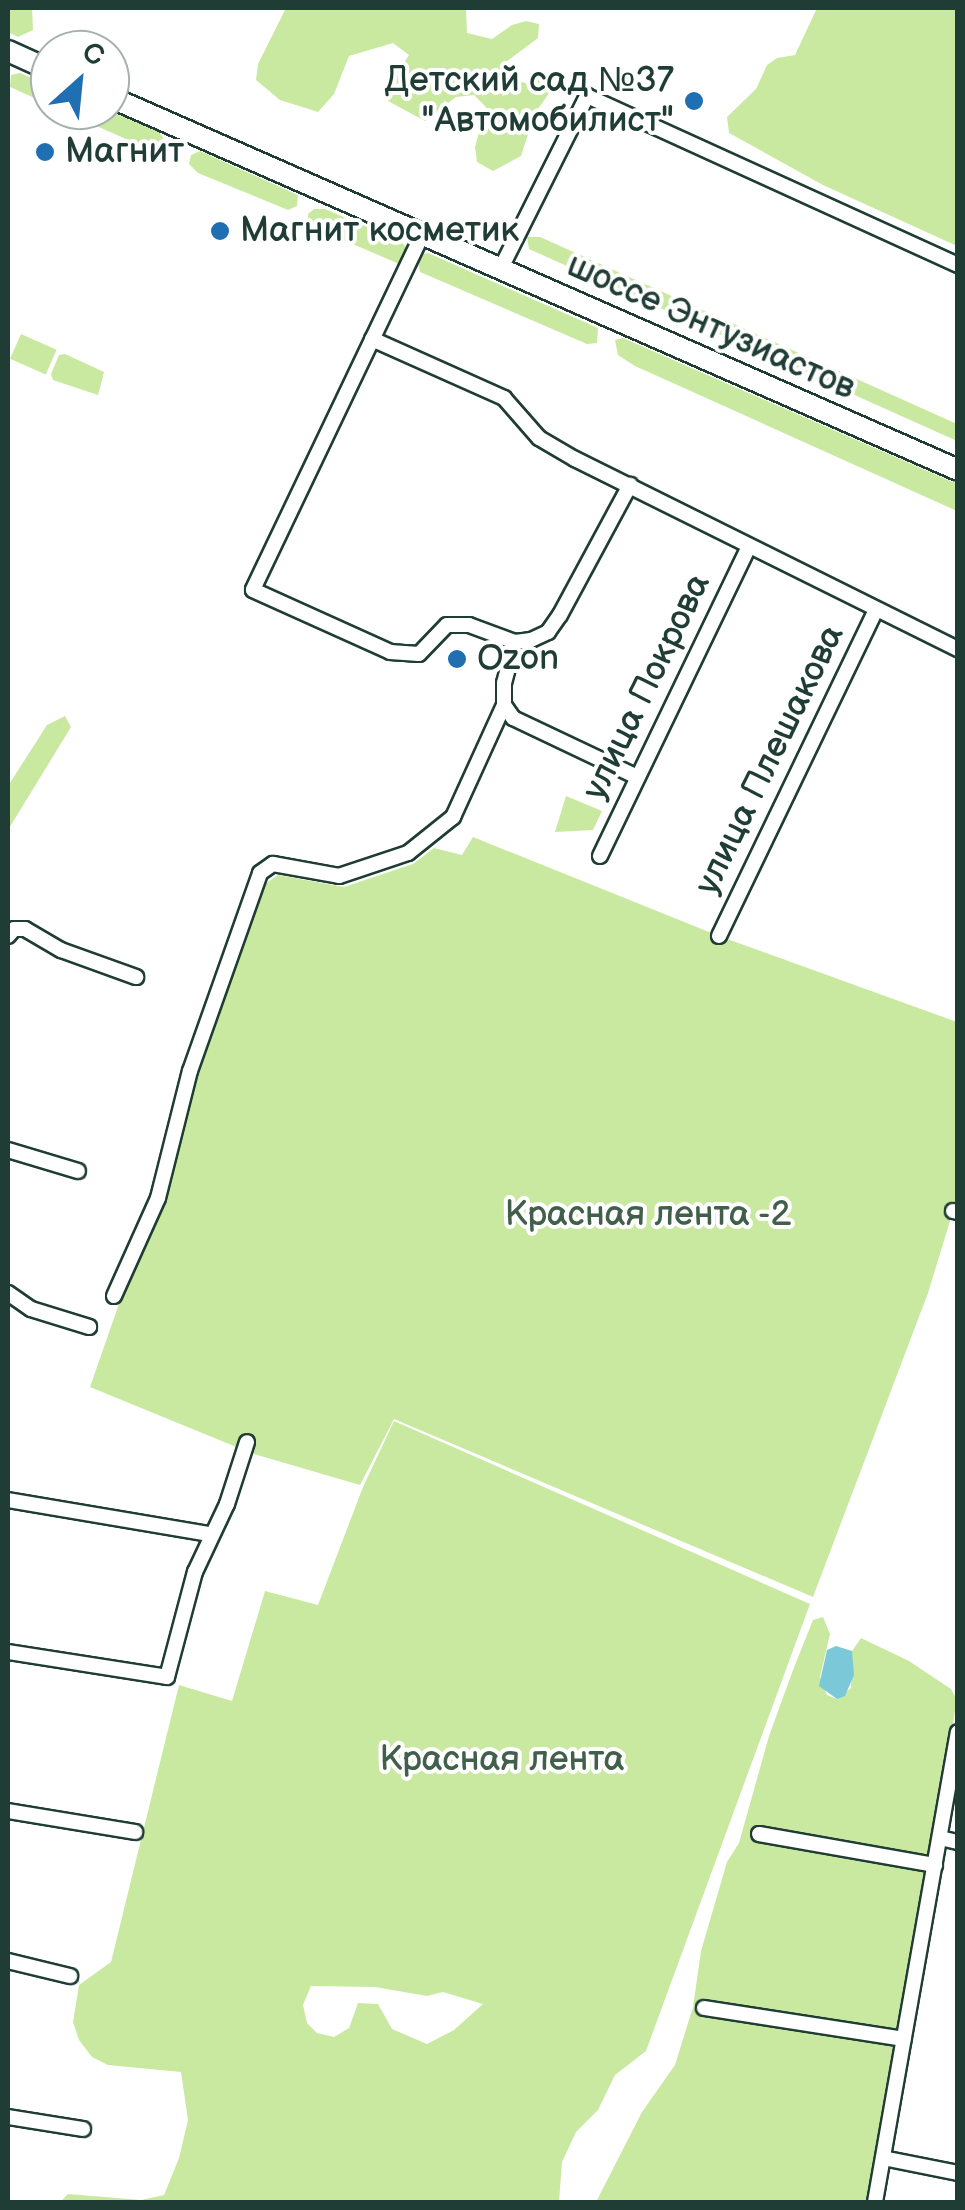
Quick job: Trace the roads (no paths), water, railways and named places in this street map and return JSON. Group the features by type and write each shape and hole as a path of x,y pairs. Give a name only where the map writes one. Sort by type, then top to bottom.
{"main road":[{"name":"шоссе Энтузиастов","path":"130,106 958,470"}],"street":[{"path":"500,270 587,96 958,266"},
{"path":"422,235 253,590 390,652 419,654 447,625 468,625 515,642 531,640 554,624 630,485"},
{"path":"372,339 504,398 539,438 958,648"},
{"name":"улица Покрова","path":"600,856 749,546"},
{"name":"улица Плешакова","path":"720,936 876,610"},
{"path":"114,1296 158,1198 190,1071 260,873 273,864 340,876 408,853 454,817 504,704 504,683 515,642"},
{"path":"504,704 513,718 530,728 636,776"},
{"path":"8,936 14,928 25,929 60,950 136,977"},
{"path":"8,1150 78,1171"},
{"path":"8,1293 32,1310 89,1326"},
{"path":"8,1652 167,1677 210,1534 227,1504 247,1442"},
{"path":"8,1500 210,1534"},
{"path":"875,2202 958,1732"},
{"path":"8,1810 135,1832"},
{"path":"760,1834 935,1866"},
{"path":"940,1838 958,1842"},
{"path":"8,1960 70,1976"},
{"path":"704,2008 904,2039"},
{"path":"8,2117 83,2129"},
{"path":"883,2158 958,2172"}],"water":[{"path":"836,1646 852,1651 854,1675 845,1696 837,1699 819,1686 827,1650"}],"place":[{"name":"Детский сад №37 \"Автомобилист\"","path":"694,101"},
{"name":"Магнит","path":"45,152"},
{"name":"Магнит косметик","path":"220,231"},
{"name":"Ozon","path":"457,659"}],"park label":[{"name":"Красная лента -2","path":"648,1215"},
{"name":"Красная лента","path":"502,1760"}]}
